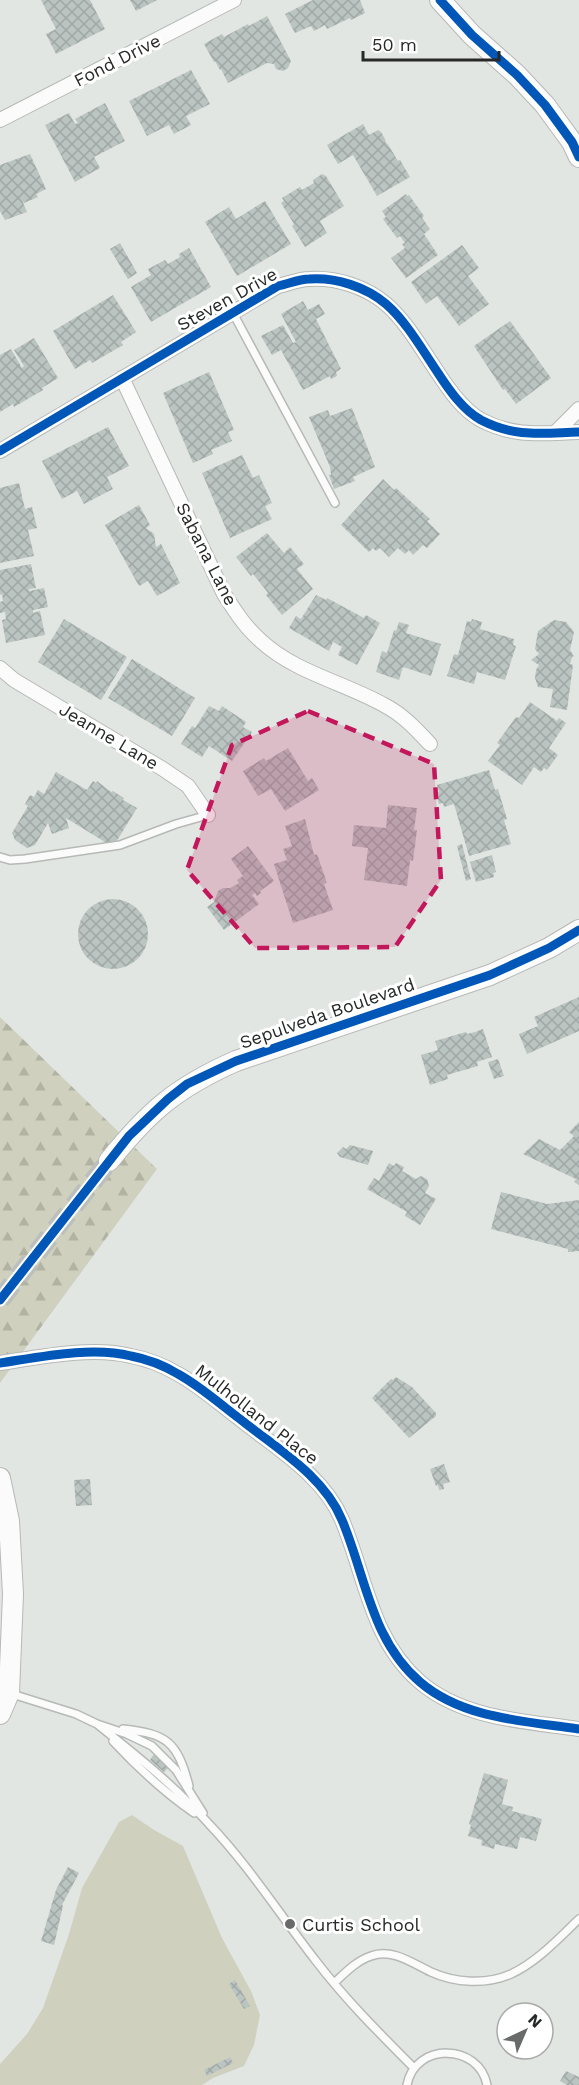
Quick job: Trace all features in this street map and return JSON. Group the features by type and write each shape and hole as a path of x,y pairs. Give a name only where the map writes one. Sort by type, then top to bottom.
{"main road":[{"path":"440,0 472,35 517,75 545,105 572,142 579,157"},
{"name":"Sepulveda Boulevard","path":"109,1161 129,1136 168,1099 188,1084 210,1072 489,975 549,948 579,930"},
{"path":"0,1478 9,1521 12,1559 12,1652 0,1714"}],"street":[{"name":"Fond Drive","path":"0,120 234,0"},
{"name":"Steven Drive","path":"0,451 279,286 308,279 334,280 361,289 386,304 406,327 448,387 464,406 480,419 510,431 536,435 579,432"},
{"name":"Sabana Lane","path":"122,378 224,594 244,625 262,643 301,669 384,704 407,720 430,744"},
{"path":"555,433 579,409"},
{"name":"Jeanne Lane","path":"0,668 14,680 188,786 208,815"},
{"name":"Mulholland Place","path":"0,1363 99,1352 129,1355 156,1363 177,1373 200,1388 294,1462 313,1478 329,1497 342,1518 366,1595 384,1637 403,1665 420,1682 441,1697 484,1714 579,1729"}],"lane":[{"path":"233,313 335,503"},
{"path":"0,858 25,860 120,845 176,824 208,815"},
{"path":"5,1692 53,1706 128,1734 152,1746 176,1770 209,1823"},
{"path":"97,1724 158,1773 209,1823 262,1887 334,1983 414,2068"},
{"path":"109,1728 152,1733 167,1742 183,1763 191,1794"},
{"path":"334,1983 357,1963 370,1956 386,1953 450,1978 471,1981 490,1980 511,1974 531,1962 579,1919"},
{"path":"407,2085 414,2068 434,2054 455,2053 468,2058 479,2068 487,2085"}],"highlighted area":[{"path":"308,711 434,764 441,880 395,947 255,948 187,870 232,745"}],"green space":[{"path":"0,1017 157,1169 0,1383"},
{"path":"132,1815 183,1846 222,1938 251,1991 260,2015 254,2045 244,2066 213,2078 202,2085 0,2085 0,2064 27,2034 43,2008 69,1934 82,1888 119,1822"}],"building":[{"path":"41,0 90,0 105,29 56,54 46,34 56,29"},
{"path":"130,0 157,0 136,11"},
{"path":"313,0 360,0 365,13 327,29 325,25 314,31 311,26 295,33 285,14"},
{"path":"267,16 291,61 288,68 283,71 276,69 274,64 267,63 228,83 204,44 222,34 224,37 248,24 249,26"},
{"path":"191,70 210,104 186,116 191,125 174,134 169,125 147,136 129,101"},
{"path":"105,103 125,141 94,157 100,168 75,182 45,125 69,113 75,124 78,123 75,119"},
{"path":"363,124 369,135 378,130 381,132 386,144 398,161 400,160 410,177 377,196 353,155 338,164 327,145"},
{"path":"30,154 46,189 36,194 38,197 24,203 22,200 27,212 5,220 0,211 0,165"},
{"path":"322,174 326,176 344,206 320,221 327,233 305,247 281,203 284,201 282,198 300,187 302,190 314,183 313,180"},
{"path":"406,194 424,216 422,218 430,229 424,234 438,255 406,278 391,258 405,248 402,244 405,243 400,236 397,238 383,219 386,217 382,211"},
{"path":"265,201 291,244 237,276 205,222 229,207 236,219"},
{"path":"120,243 137,273 128,279 110,249"},
{"path":"462,245 479,268 468,276 489,304 459,326 437,296 426,304 411,282"},
{"path":"189,248 211,287 151,322 131,287 151,275 148,269 165,260 168,264"},
{"path":"113,295 136,332 121,342 123,345 92,363 90,360 75,369 53,331"},
{"path":"303,301 308,310 319,304 325,314 316,319 341,369 336,372 337,376 331,379 330,376 303,390 281,350 272,355 261,336 283,325 293,343 296,342 281,314"},
{"path":"510,321 551,378 516,404 505,389 503,390 474,346"},
{"path":"34,338 58,378 14,407 13,404 0,412 0,355 11,349 22,368 24,366 14,350"},
{"path":"209,372 234,430 228,432 232,441 211,450 213,454 193,463 163,393"},
{"path":"352,408 375,467 353,477 355,481 334,489 329,475 331,475 330,467 309,417 328,410 330,416"},
{"path":"108,427 129,466 107,477 113,489 84,504 77,491 62,499 42,461"},
{"path":"242,455 253,478 259,475 272,503 265,506 272,519 230,538 202,473"},
{"path":"383,479 430,519 427,521 440,534 427,548 423,545 413,555 409,550 405,554 398,548 389,557 380,548 376,551 373,548 369,552 341,525"},
{"path":"19,483 25,509 32,507 37,528 28,530 34,556 0,563 0,488"},
{"path":"139,505 150,525 146,528 154,534 156,547 161,544 180,583 157,596 148,581 139,586 105,525"},
{"path":"267,533 284,553 290,547 304,564 297,569 313,589 282,615 253,574 251,576 236,557"},
{"path":"31,564 36,588 29,589 29,591 44,588 48,607 33,610 33,613 40,611 45,635 6,643 2,620 6,619 5,612 0,613 0,602 3,601 2,594 0,595 0,570"},
{"path":"316,595 326,600 327,598 364,618 366,615 380,623 357,665 338,655 342,647 333,642 329,651 289,628 296,616 301,619"},
{"path":"64,619 127,657 101,700 38,662"},
{"path":"472,619 482,622 480,629 514,639 513,645 516,646 505,680 477,672 474,684 447,676 454,654 458,655 467,621 471,622"},
{"path":"554,620 566,622 574,632 570,650 574,656 570,664 573,665 567,710 550,707 553,689 538,687 535,678 539,665 531,660 539,654 535,649 538,631"},
{"path":"399,622 409,625 406,633 441,644 431,676 403,667 399,680 376,672 382,651 387,653"},
{"path":"132,659 195,698 172,736 108,698"},
{"path":"530,702 557,721 559,718 566,723 549,748 558,755 547,770 544,768 541,772 534,767 522,785 488,761 500,745 497,743"},
{"path":"209,706 219,711 222,706 246,722 243,727 252,732 232,761 209,746 202,757 181,744 192,726 195,728"},
{"path":"288,748 308,781 312,778 319,790 285,811 271,789 258,796 243,771 264,758 266,761"},
{"path":"489,770 495,790 498,789 507,819 504,820 511,844 469,856 454,804 444,807 443,803 439,804 436,793 439,792 437,785"},
{"path":"56,772 87,790 93,781 96,783 97,781 137,808 113,847 66,818 69,828 52,834 48,823 35,845 27,848 15,840 12,833 28,806 25,804 30,795 34,797 38,790 44,794"},
{"path":"388,805 417,808 414,830 417,830 407,886 364,880 368,848 352,846 354,825 386,828"},
{"path":"305,819 314,855 317,854 327,883 324,884 333,910 293,923 274,864 287,860 283,849 292,846 285,826"},
{"path":"462,844 471,879 466,881 457,846"},
{"path":"248,846 274,881 257,896 255,893 252,895 259,904 224,930 207,907 214,902 218,891 239,883 237,880 243,876 231,859"},
{"path":"492,855 496,872 493,873 494,877 476,882 470,862"},
{"path":"113,899 132,905 142,915 148,934 142,953 132,963 113,969 94,963 84,953 78,934 84,915 94,905"},
{"path":"579,997 579,1031 527,1054 519,1034 538,1026 534,1017"},
{"path":"483,1029 492,1057 477,1062 478,1066 447,1075 448,1079 430,1085 421,1055 438,1050 435,1041"},
{"path":"498,1059 504,1076 494,1079 488,1062"},
{"path":"579,1122 579,1185 574,1182 576,1179 523,1154 539,1139 560,1150 574,1136 569,1132"},
{"path":"350,1145 373,1151 368,1165 340,1157 337,1153 343,1147 346,1149"},
{"path":"389,1163 394,1166 396,1163 404,1167 402,1171 416,1179 421,1176 427,1179 429,1186 425,1193 436,1199 420,1225 405,1216 407,1212 367,1189 374,1178 379,1181"},
{"path":"501,1192 547,1204 579,1200 579,1251 568,1252 568,1249 491,1229"},
{"path":"396,1377 412,1387 436,1413 436,1416 409,1438 372,1398"},
{"path":"444,1464 450,1482 443,1484 444,1489 439,1490 430,1469"},
{"path":"90,1479 92,1505 76,1506 74,1480"},
{"path":"155,1753 170,1766 164,1772 150,1760"},
{"path":"484,1773 508,1780 502,1804 513,1807 512,1811 542,1819 536,1841 520,1837 517,1849 495,1844 494,1849 481,1845 482,1840 468,1836 471,1825 469,1824"},
{"path":"68,1867 79,1873 62,1905 54,1945 41,1941 56,1890"},
{"path":"235,1980 250,2006 244,2009 229,1984"},
{"path":"230,2057 233,2063 207,2076 204,2070"},
{"path":"566,2071 579,2077 579,2085 567,2085 560,2081"}],"tunnel":[{"path":"0,1300 109,1161"}],"cycle path":[{"path":"440,0 472,35 517,75 545,105 572,142 579,157"},
{"path":"0,451 278,286 309,279 350,284 386,304 407,328 457,399 481,420 518,432 579,432"},
{"path":"0,1300 129,1136 187,1084 236,1061 490,975 549,948 579,930"},
{"path":"0,1363 83,1352 116,1353 155,1363 186,1379 298,1464 324,1490 342,1520 380,1627 404,1665 420,1682 455,1704 475,1711 516,1720 579,1729"}],"place":[{"name":"Curtis School","path":"290,1924"}]}
